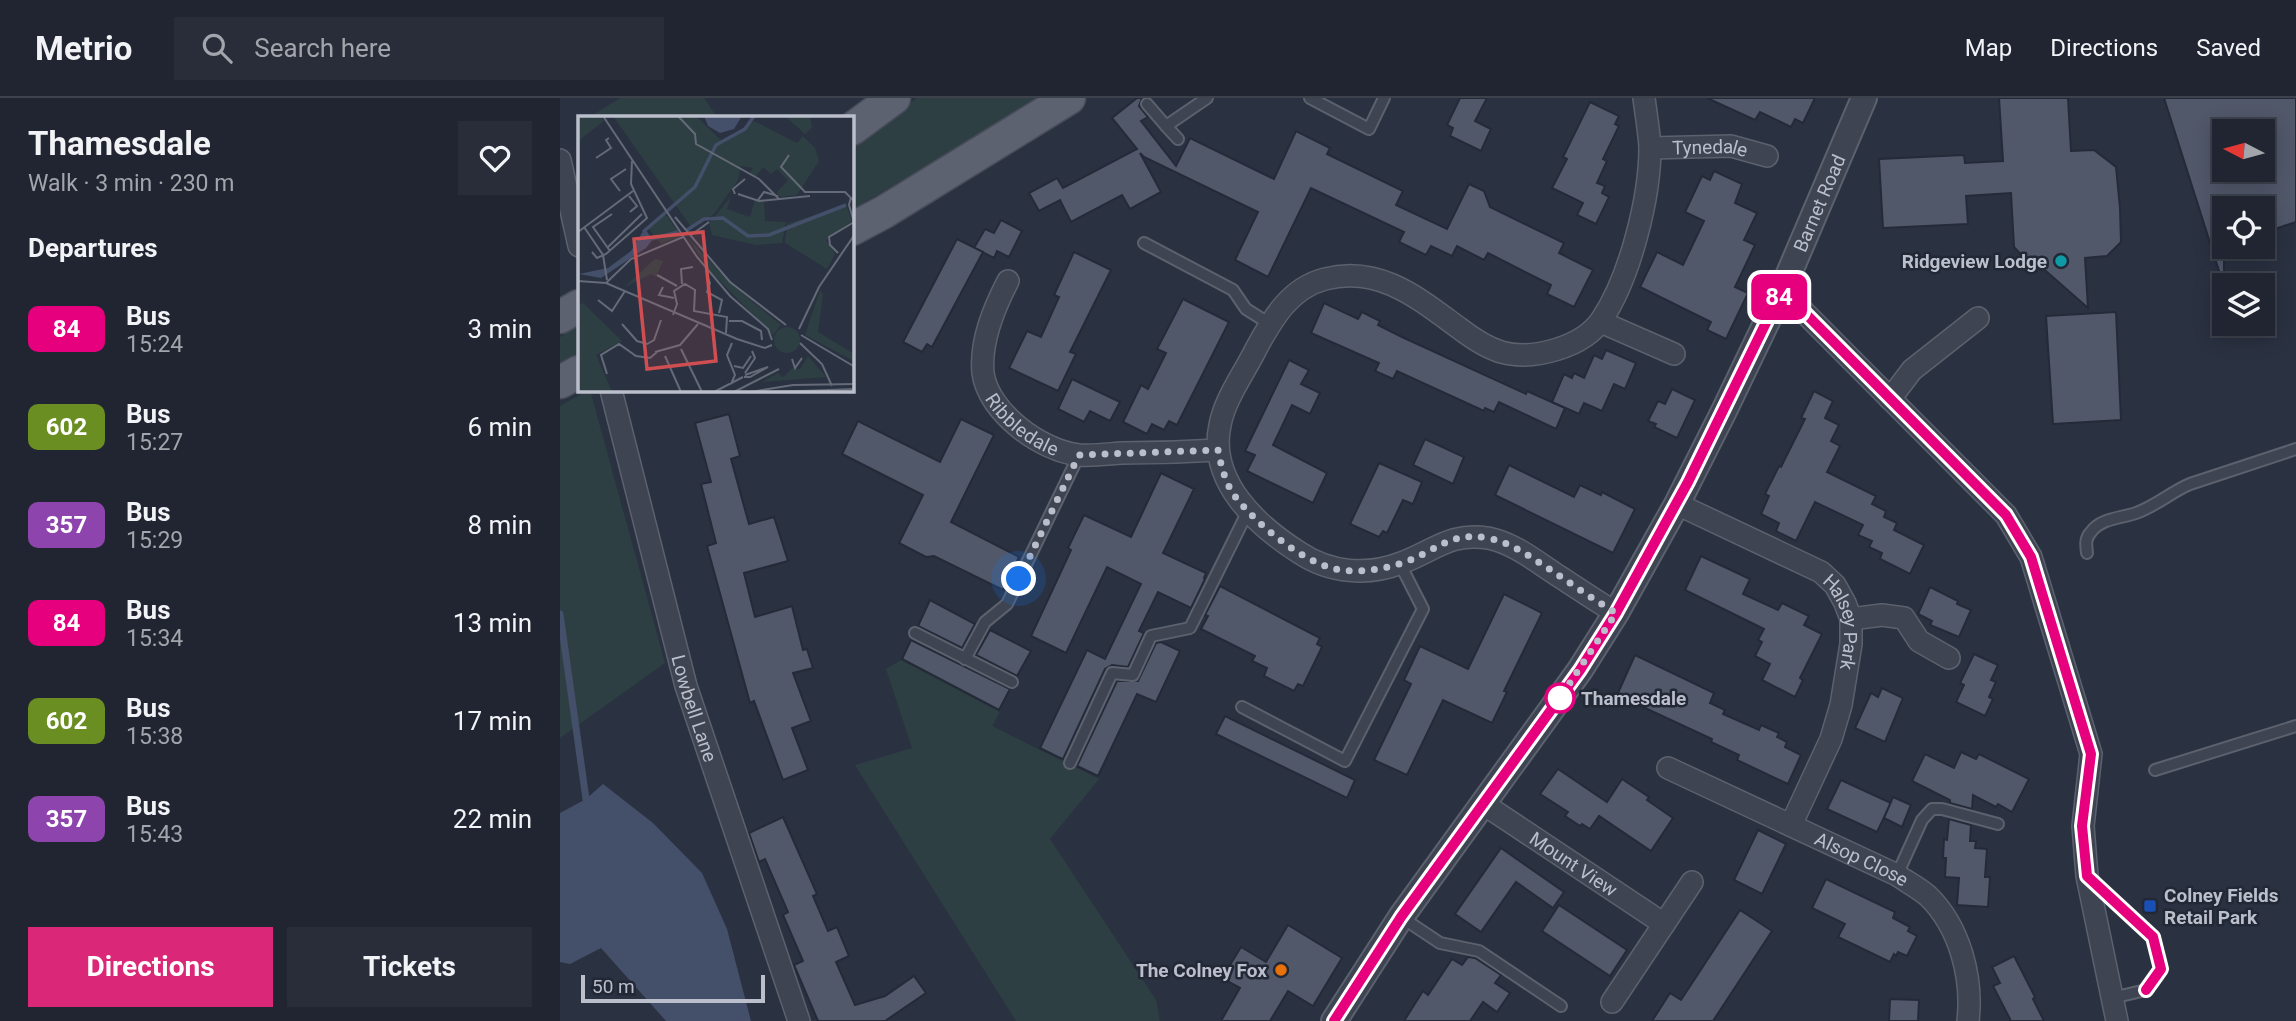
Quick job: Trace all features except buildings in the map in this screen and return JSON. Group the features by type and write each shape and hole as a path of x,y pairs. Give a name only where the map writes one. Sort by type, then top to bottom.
{"main road":[{"path":"854,128 894,98"},
{"path":"854,228 1069,98"},
{"path":"560,317 578,307"},
{"path":"560,383 578,373"}],"street":[{"path":"1616,613 1512,545 1488,538 1449,540 1400,564 1358,572 1335,569 1301,554 1248,511 1233,493 1218,450 1220,425 1227,405 1270,324 1284,304 1300,290 1321,280 1344,275 1372,277 1409,292 1481,345 1504,353 1525,355 1563,347 1581,339 1601,322 1632,250 1644,204 1650,148 1644,98"},
{"name":"Barnet Road","path":"1340,1019 1401,917 1580,670 1616,613 1677,504 1782,290 1864,98"},
{"name":"Tynedale","path":"1650,148 1731,146 1767,156"},
{"path":"560,160 578,241"},
{"name":"Ribbledale","path":"1008,281 996,305 984,345 984,374 991,394 1012,421 1030,437 1051,448 1079,455 1218,450"},
{"path":"1782,290 2006,515 2031,557 2091,754 2082,826 2087,876 2117,1021"},
{"path":"1890,399 1912,370 1978,318"},
{"path":"1601,322 1674,354"},
{"name":"Lowbell Lane","path":"612,392 686,686 799,1021"},
{"name":"Halsey Park","path":"1677,504 1821,572 1835,585 1851,619 1851,644 1838,716 1831,739 1791,825"},
{"path":"1851,619 1882,615 1904,618 1919,641 1949,658"},
{"name":"Alsop Close","path":"1668,768 1897,875 1927,896 1942,914 1958,942 1969,993 1968,1021"},
{"name":"Mount View","path":"1482,803 1664,924"},
{"path":"1612,1002 1692,882"}],"lane":[{"path":"1166,127 1207,98"},
{"path":"1310,98 1369,129 1384,98"},
{"path":"1147,104 1178,139"},
{"path":"1144,243 1233,290 1246,309 1270,324"},
{"path":"2087,552 2086,542 2090,532 2099,524 2154,505 2190,484 2296,449"},
{"path":"965,659 985,622 1007,604 1079,455"},
{"path":"1070,763 1112,673 1133,675 1151,636 1190,628 1248,511"},
{"path":"1242,707 1345,761 1423,609 1400,564"},
{"path":"915,633 1012,682"},
{"path":"2155,770 2296,726"},
{"path":"1897,875 1922,820 1932,809 1942,808 1998,824"},
{"path":"2087,876 2153,937 2161,969 2146,990 2112,998"},
{"path":"1401,917 1440,943 1479,951 1561,1006"}],"shaded area":[{"path":"620,98 704,98 716,116 592,116"},
{"path":"917,98 1039,98 854,209 854,145"},
{"path":"578,326 578,359 560,368 560,337"},
{"path":"584,392 591,392 665,663 560,738 560,406"},
{"path":"901,660 1000,712 992,726 1099,779 1050,839 1156,1000 1160,1021 1016,1021 855,765 912,748 886,669"}],"water":[{"path":"603,784 653,823 702,873 727,929 751,1021 666,1021 601,948 570,964 560,962 560,813 586,799"}],"waterway":[{"path":"560,614 586,799"}],"bus line":[{"name":"84","path":"1334,1021 1401,917 1580,670 1616,613 1677,504 1782,290 2006,515 2031,557 2091,754 2082,826 2087,876 2153,937 2161,969 2146,990"}],"place":[{"name":"Ridgeview Lodge","path":"2061,261"},
{"name":"Thamesdale","path":"1560,698"},
{"name":"Colney Fields Retail Park","path":"2150,906"},
{"name":"The Colney Fox","path":"1281,970"}],"route":[{"path":"1019,579 1079,455 1218,450 1233,493 1248,511 1289,546 1320,564 1358,572 1400,564 1449,540 1488,538 1512,545 1616,613 1560,698"}]}
